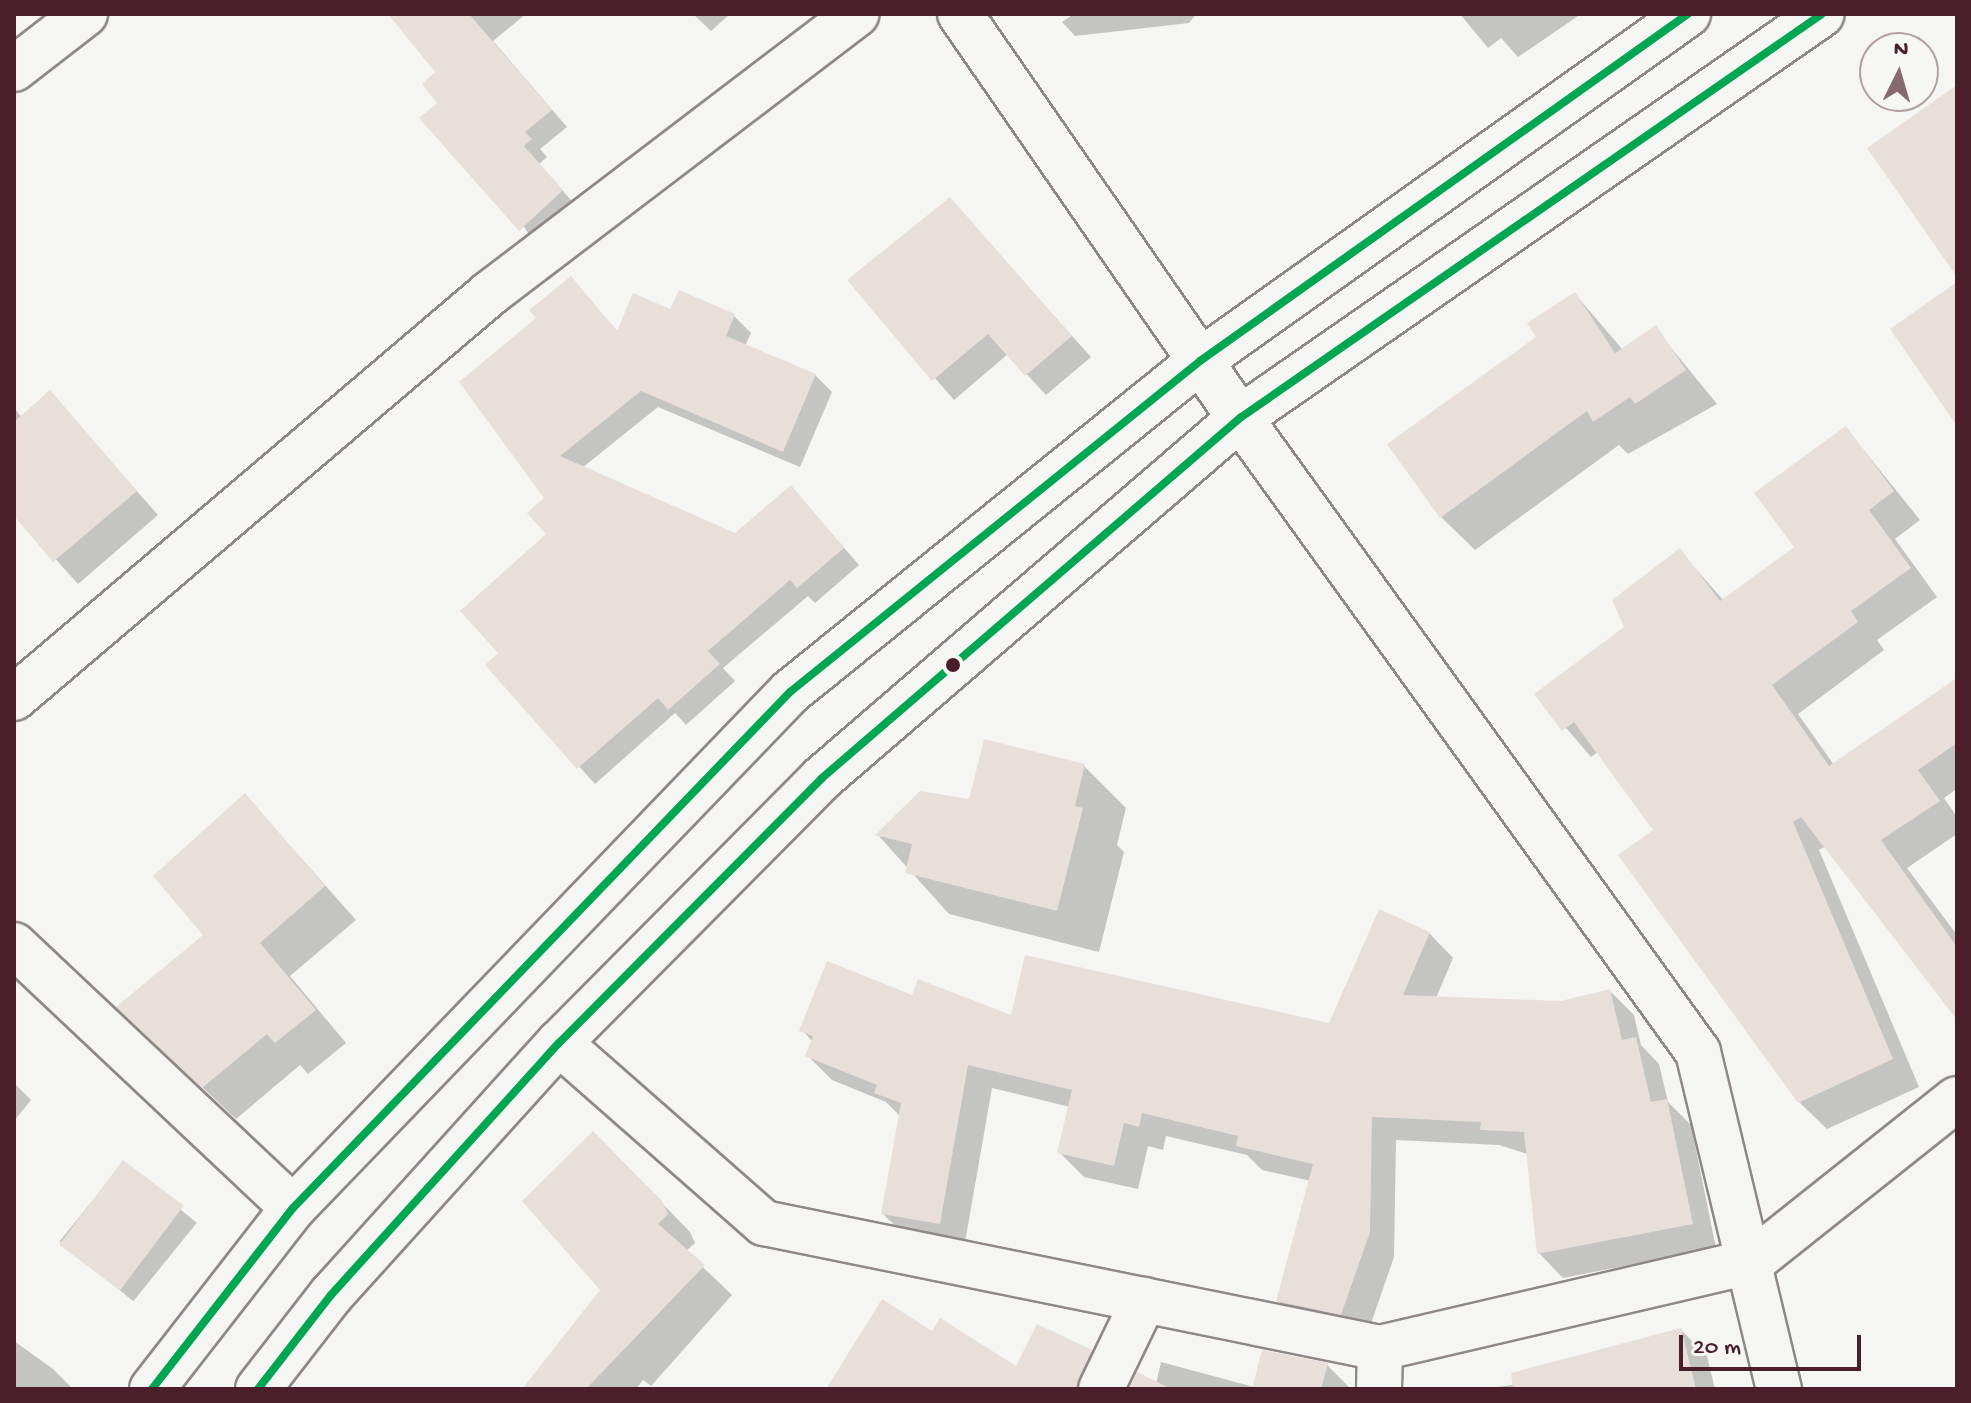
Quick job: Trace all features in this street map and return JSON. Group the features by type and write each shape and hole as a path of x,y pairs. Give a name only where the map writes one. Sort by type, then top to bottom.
{"street":[{"path":"14,69 85,14"},
{"path":"14,698 489,294 857,14"},
{"path":"960,14 1240,418 1698,1052 1753,1261 1779,1389"},
{"path":"152,1389 293,1208 790,692 1200,361 1688,14"},
{"path":"258,1389 331,1295 559,1043 822,778 1240,418 1822,14"},
{"path":"14,945 293,1208"},
{"path":"559,1043 764,1223 1144,1300 1379,1368 1753,1261 1957,1099"},
{"path":"1101,1389 1144,1300"}],"building":[{"path":"388,14 469,14 552,110 525,132 532,139 524,146 563,190 519,231 419,118 437,103 422,84 435,72"},
{"path":"1957,85 1957,277 1867,148 1918,112 1939,112 1939,98"},
{"path":"950,197 1072,336 1025,376 988,334 932,381 847,280"},
{"path":"571,276 617,331 633,293 670,309 679,290 735,314 726,336 816,374 783,452 641,391 560,456 735,533 791,485 844,548 797,588 790,580 708,651 720,664 668,710 658,698 577,769 485,665 498,653 460,611 546,534 527,513 544,498 459,382 536,318 529,310"},
{"path":"1957,282 1957,426 1890,329"},
{"path":"1575,292 1615,353 1656,325 1686,370 1635,404 1630,397 1593,422 1587,411 1440,518 1387,444 1536,337 1527,323"},
{"path":"50,390 137,491 53,562 14,516 14,422"},
{"path":"1846,426 1894,491 1869,510 1911,568 1851,611 1858,622 1772,685 1829,766 1957,678 1957,743 1918,770 1940,801 1881,840 1957,947 1957,1020 1801,817 1793,822 1893,1059 1798,1103 1618,855 1653,830 1574,722 1562,731 1534,694 1624,627 1612,600 1680,548 1720,601 1794,547 1754,493"},
{"path":"984,739 1085,764 1075,806 1083,808 1057,911 905,873 912,844 875,835 920,791 969,799"},
{"path":"245,793 325,886 260,943 316,1010 275,1043 267,1034 202,1088 116,1007 203,935 153,876"},
{"path":"1379,909 1430,932 1403,995 1561,1001 1610,989 1622,1040 1636,1037 1651,1102 1667,1099 1693,1224 1537,1254 1524,1132 1480,1130 1481,1122 1372,1117 1370,1232 1341,1315 1276,1301 1313,1164 1236,1146 1238,1136 1142,1113 1139,1127 1124,1123 1114,1166 1057,1153 1072,1090 968,1065 940,1224 881,1214 901,1103 874,1093 877,1085 805,1056 813,1036 799,1031 827,961 912,995 918,979 1011,1015 1025,955 1329,1023"},
{"path":"593,1131 662,1201 668,1214 658,1224 705,1265 586,1389 522,1389 600,1290 522,1201"},
{"path":"123,1160 184,1206 120,1290 59,1245"},
{"path":"882,1299 932,1331 940,1318 1016,1366 1037,1324 1092,1350 1076,1389 826,1389"},
{"path":"1681,1328 1696,1389 1513,1389 1511,1373"},
{"path":"1262,1350 1328,1363 1321,1389 1252,1389"},
{"path":"1137,1372 1171,1389 1129,1389"}],"transit line":[{"path":"152,1389 293,1208 790,692 1200,361 1688,14"},
{"path":"258,1389 331,1295 559,1043 822,778 1240,418 1822,14"}]}
